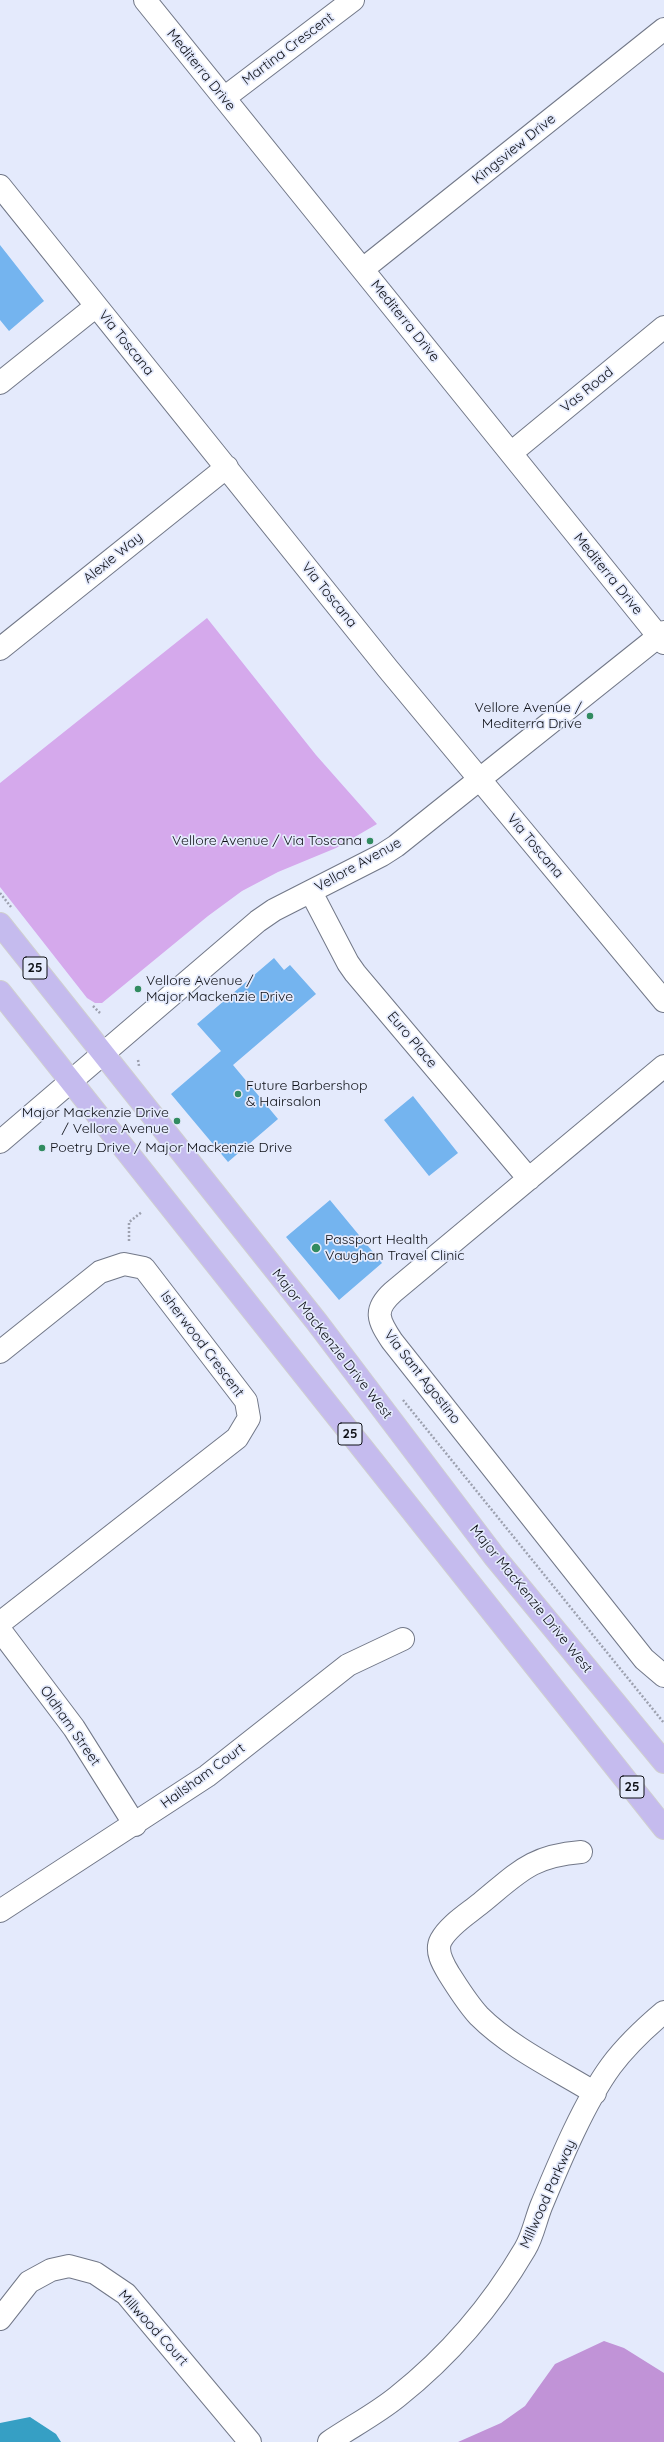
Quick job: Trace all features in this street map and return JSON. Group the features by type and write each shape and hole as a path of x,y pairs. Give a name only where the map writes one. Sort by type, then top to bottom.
{"main road":[{"name":"Major MacKenzie Drive West","path":"0,924 316,1320 494,1556 664,1762"},
{"name":"25","path":"0,992 664,1828"}],"street":[{"name":"Mediterra Drive","path":"145,0 511,453 662,637"},
{"name":"Martina Crescent","path":"224,98 353,0"},
{"name":"Kingsview Drive","path":"363,269 664,29"},
{"name":"Via Toscana","path":"0,186 388,669 664,1001"},
{"path":"0,383 96,307"},
{"name":"Vas Road","path":"511,453 664,327"},
{"name":"Alexie Way","path":"0,648 227,467"},
{"name":"Vellore Avenue","path":"0,1142 258,921 387,852 662,637"},
{"name":"Euro Place","path":"311,892 342,952 355,973 528,1179"},
{"name":"Via Sant Agostino","path":"664,1066 386,1298 380,1305 379,1316 392,1341 644,1659 664,1676"},
{"name":"Isherwood Crescent","path":"0,1352 100,1272 124,1264 144,1268 246,1401 249,1418 237,1438 0,1623"},
{"name":"Oldham Street","path":"0,1630 74,1728 135,1825"},
{"name":"Hailsham Court","path":"0,1911 135,1825 207,1776 348,1664 403,1639"},
{"path":"581,1852 558,1854 529,1865 453,1927 441,1940 439,1954 446,1969 478,2015 509,2040 595,2092"},
{"name":"Millwood Parkway","path":"329,2442 396,2398 445,2356 475,2323 525,2248 542,2204 595,2092 611,2067 628,2045 664,2012"},
{"name":"Millwood Court","path":"0,2319 29,2282 50,2270 69,2266 95,2272 126,2294 250,2442"}],"path":[{"path":"129,1241 129,1222 142,1212"}],"shaded area":[{"path":"207,618 316,755 377,824 336,848 278,872 242,891 208,916 102,1003 95,1003 87,998 0,887 0,783"},
{"path":"604,2341 624,2348 664,2373 664,2442 458,2442 501,2423 525,2406 555,2364"}],"water":[{"path":"30,2417 56,2434 61,2442 0,2442 0,2423"}],"building":[{"path":"0,245 44,301 9,331 0,320"},
{"path":"274,958 284,970 290,965 316,994 233,1065 278,1119 228,1162 171,1094 221,1051 197,1024"},
{"path":"413,1096 458,1153 429,1176 384,1120"},
{"path":"330,1200 382,1263 339,1300 286,1237"}],"place":[{"name":"Vellore Avenue / Mediterra Drive","path":"590,716"},
{"name":"Vellore Avenue / Via Toscana","path":"370,841"},
{"name":"Vellore Avenue / Major Mackenzie Drive","path":"138,989"},
{"name":"Future Barbershop & Hairsalon","path":"238,1094"},
{"name":"Major Mackenzie Drive / Vellore Avenue","path":"177,1121"},
{"name":"Poetry Drive / Major Mackenzie Drive","path":"42,1148"},
{"name":"Passport Health Vaughan Travel Clinic","path":"316,1248"}]}
